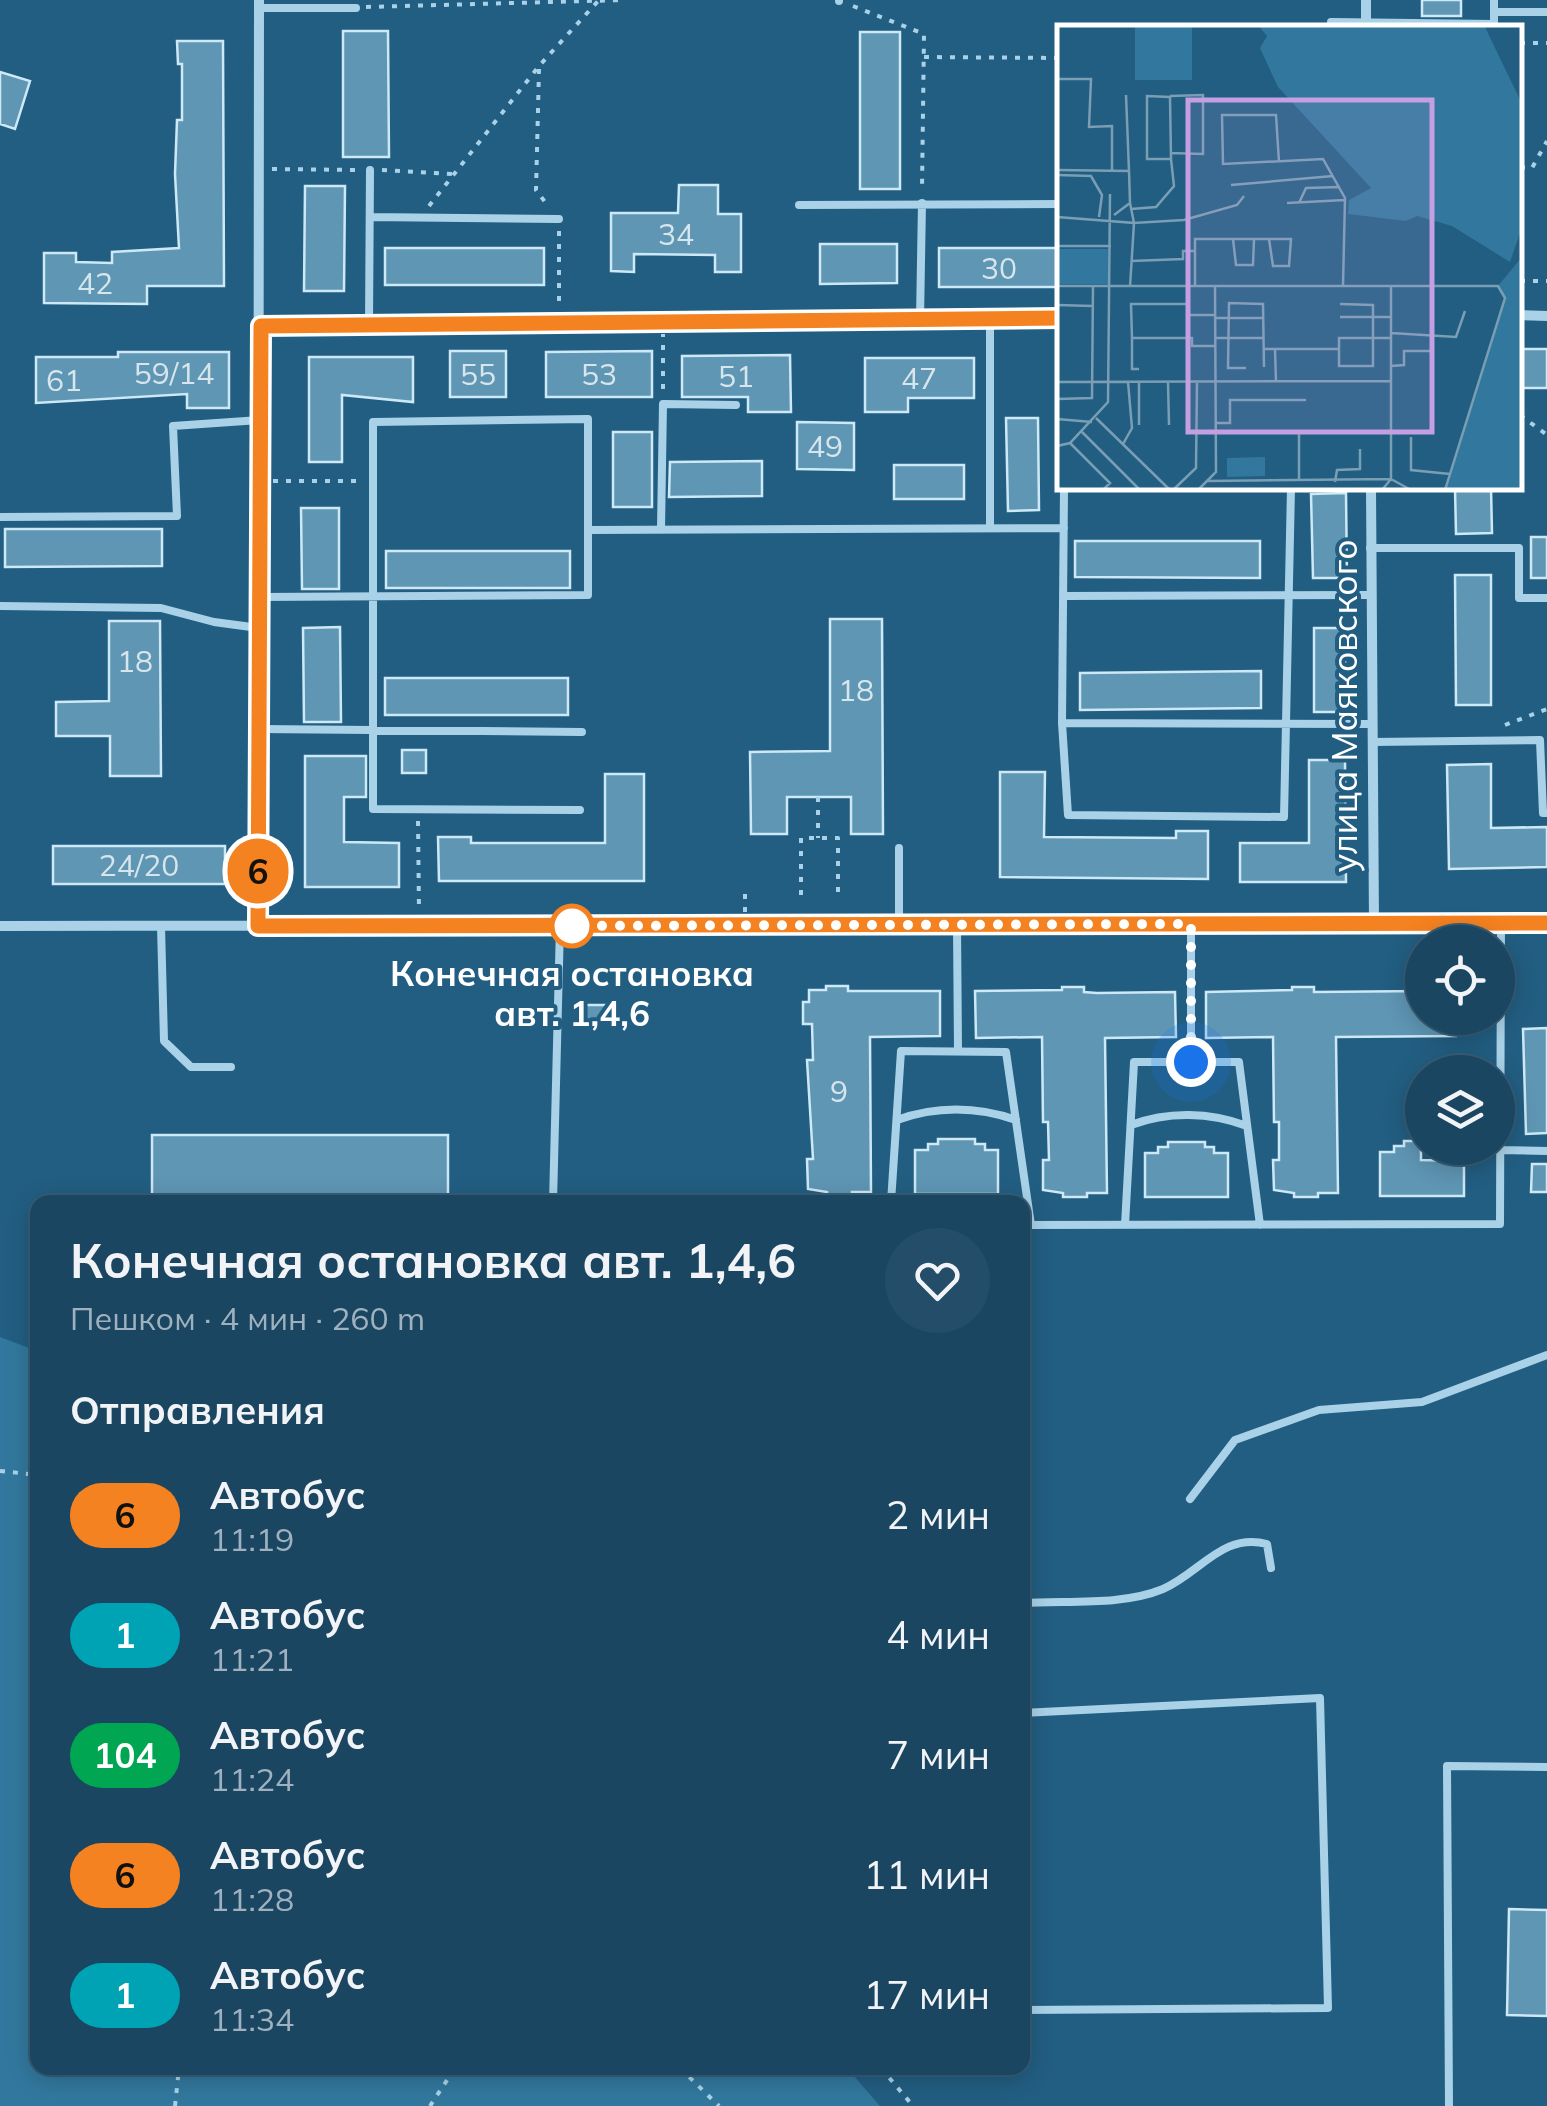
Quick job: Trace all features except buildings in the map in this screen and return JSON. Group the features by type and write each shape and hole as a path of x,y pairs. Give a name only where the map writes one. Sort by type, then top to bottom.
{"street":[{"path":"1366,0 1366,25"},
{"path":"258,926 260,4"},
{"path":"261,326 1057,318"},
{"name":"улица Маяковского","path":"1370,490 1374,924"},
{"path":"0,926 1547,923"}],"lane":[{"path":"1494,0 1494,25"},
{"path":"260,4 356,8"},
{"path":"1494,12 1547,12"},
{"path":"1330,22 1366,25"},
{"path":"370,170 370,324"},
{"path":"920,319 922,204"},
{"path":"799,205 1057,204"},
{"path":"370,217 559,219"},
{"path":"990,319 990,528"},
{"path":"661,529 662,404 736,405"},
{"path":"260,597 372,597 588,595 588,419 373,422 372,597 373,809 580,810"},
{"path":"0,517 176,516 173,426 260,420"},
{"path":"1064,490 1062,723 1068,815 1264,816 1284,816 1291,490"},
{"path":"588,530 1064,528"},
{"path":"1370,548 1518,548 1519,598 1547,598"},
{"path":"1065,596 1371,595"},
{"path":"0,606 161,608 214,622 260,628"},
{"path":"1062,723 1372,724"},
{"path":"259,728 582,732"},
{"path":"1372,742 1540,740 1543,812 1547,812"},
{"path":"899,848 899,925"},
{"path":"1500,1055 1501,923"},
{"path":"1191,924 1191,1062"},
{"path":"957,925 958,1051"},
{"path":"161,926 164,1041 190,1067 231,1067"},
{"path":"553,1195 560,926"},
{"path":"891,1195 901,1051 1006,1052 1024,1195"},
{"path":"1126,1224 1134,1062 1239,1062 1260,1224"},
{"path":"896,1120 922,1110 989,1110 1016,1120"},
{"path":"1131,1126 1155,1116 1222,1116 1247,1126"},
{"path":"1515,1150 1547,1151"},
{"path":"1030,1224 1500,1224 1500,1165"},
{"path":"1190,1499 1234,1440 1320,1410 1422,1402 1547,1355"},
{"path":"1030,1603 1132,1597 1165,1588 1238,1541 1267,1544 1272,1568"},
{"path":"1030,1713 1320,1698 1328,2008 1030,2010"},
{"path":"1449,2106 1447,1766 1547,1766"}],"path":[{"path":"356,8 624,0"},
{"path":"838,0 924,34 922,204"},
{"path":"420,218 539,66 598,1"},
{"path":"924,58 1057,58"},
{"path":"539,66 536,190 559,219 559,322"},
{"path":"1522,167 1532,168 1547,141"},
{"path":"662,404 663,321"},
{"path":"1522,417 1547,436"},
{"path":"260,481 373,481"},
{"path":"818,797 818,838"},
{"path":"418,809 418,926"},
{"path":"801,895 801,838 838,838 838,895"},
{"path":"0,1471 30,1475"},
{"path":"175,2106 178,2075"},
{"path":"430,2106 450,2075"},
{"path":"687,2075 719,2106"},
{"path":"887,2075 912,2106"}],"shaded area":[{"path":"0,1337 30,1348 30,2075 853,2075 880,2106 0,2106"}],"bus line":[{"name":"6","path":"1057,318 261,326 258,926 1547,923"}],"place":[{"name":"Конечная остановка авт. 1,4,6","path":"572,926"}],"route":[{"path":"572,926 560,926 1191,924 1191,1062"}]}
